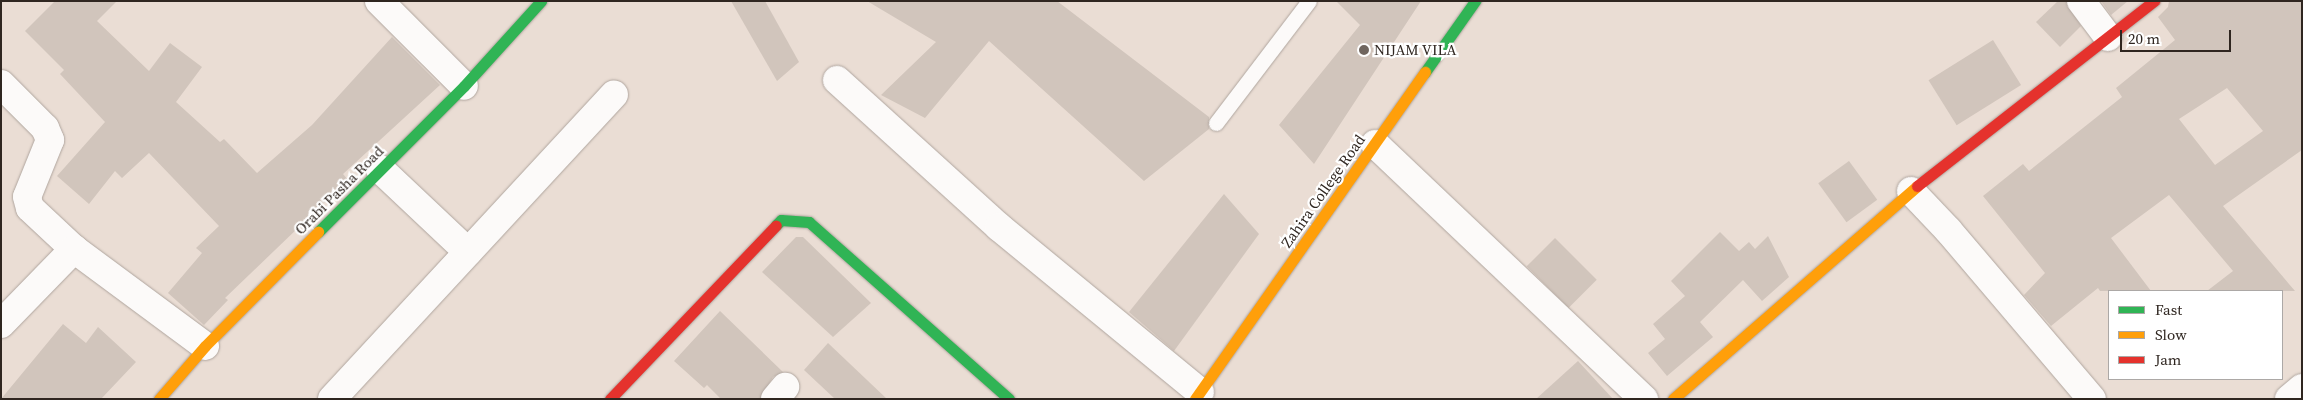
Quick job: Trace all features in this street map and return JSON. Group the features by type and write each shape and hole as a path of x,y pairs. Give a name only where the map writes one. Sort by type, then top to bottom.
{"street":[{"path":"379,1 464,86"},
{"name":"Orabi Pasha Road","path":"159,399 205,346 464,86 541,1"},
{"name":"Zahira College Road","path":"1198,395 1475,1"},
{"path":"2081,1 2108,37"},
{"path":"1673,399 1911,191 2154,1"},
{"path":"838,80 1000,227 1198,395"},
{"path":"1,84 45,128 50,140 27,197 30,208 74,248 205,346"},
{"path":"332,399 614,95"},
{"path":"1375,144 1644,399"},
{"path":"380,169 468,252"},
{"path":"1911,191 1948,230 2092,399"},
{"path":"610,399 781,220 809,222 1009,399"},
{"path":"1,324 74,248"},
{"path":"2289,399 2302,388"}],"lane":[{"path":"1216,123 1309,1"}],"building":[{"path":"55,1 117,1 97,21 149,71 170,43 202,67 176,102 220,142 224,139 257,173 312,125 392,37 440,85 343,174 348,180 225,298 228,300 204,325 168,293 202,253 196,248 219,226 149,153 122,178 115,171 89,204 57,176 105,122 60,74 64,70 25,31"},
{"path":"731,1 765,1 799,62 777,81"},
{"path":"867,1 1057,1 1209,117 1209,129 1144,181 989,41 925,118 881,95 936,42"},
{"path":"1336,1 1421,1 1314,164 1279,125 1360,25"},
{"path":"2058,1 2066,1 2081,26 2060,47 2036,22"},
{"path":"2101,1 2128,1 2111,15"},
{"path":"2169,1 2302,1 2302,150 2223,206 2295,291 2208,290 2233,271 2169,195 2111,238 2150,290 2100,291 2098,288 2051,326 2024,295 2045,273 1983,196 2023,164 2029,171 2122,97 2116,88 2175,40 2158,17 2168,7","holes":["2227,88 2263,131 2215,165 2179,119"]},
{"path":"1993,40 2021,85 1957,125 1929,80"},
{"path":"1849,161 1877,200 1846,222 1818,183"},
{"path":"1224,194 1259,234 1174,351 1129,312"},
{"path":"1720,232 1739,251 1749,242 1755,249 1768,236 1789,277 1762,301 1743,280 1700,322 1713,337 1667,376 1648,353 1665,339 1653,324 1685,296 1671,281"},
{"path":"796,237 803,237 871,303 833,337 762,272"},
{"path":"1555,238 1597,280 1568,308 1527,266"},
{"path":"720,311 783,372 773,377 760,399 721,399 707,385 704,388 674,361"},
{"path":"63,324 86,343 98,327 136,362 101,399 1,399"},
{"path":"828,343 887,399 835,399 804,370"},
{"path":"1578,361 1613,399 1536,399"}],"traffic: fast":[{"path":"318,232 464,86 541,1"},
{"path":"1425,72 1475,1"},
{"path":"776,225 781,220 809,222 1009,399"}],"traffic: slow":[{"path":"1195,399 1425,72"},
{"path":"1673,399 1917,186"},
{"path":"159,399 205,346 318,232"}],"traffic: jam":[{"path":"1917,186 2154,1"},
{"path":"610,399 776,225"}],"place":[{"name":"NIJAM VILA","path":"1364,50"}]}
